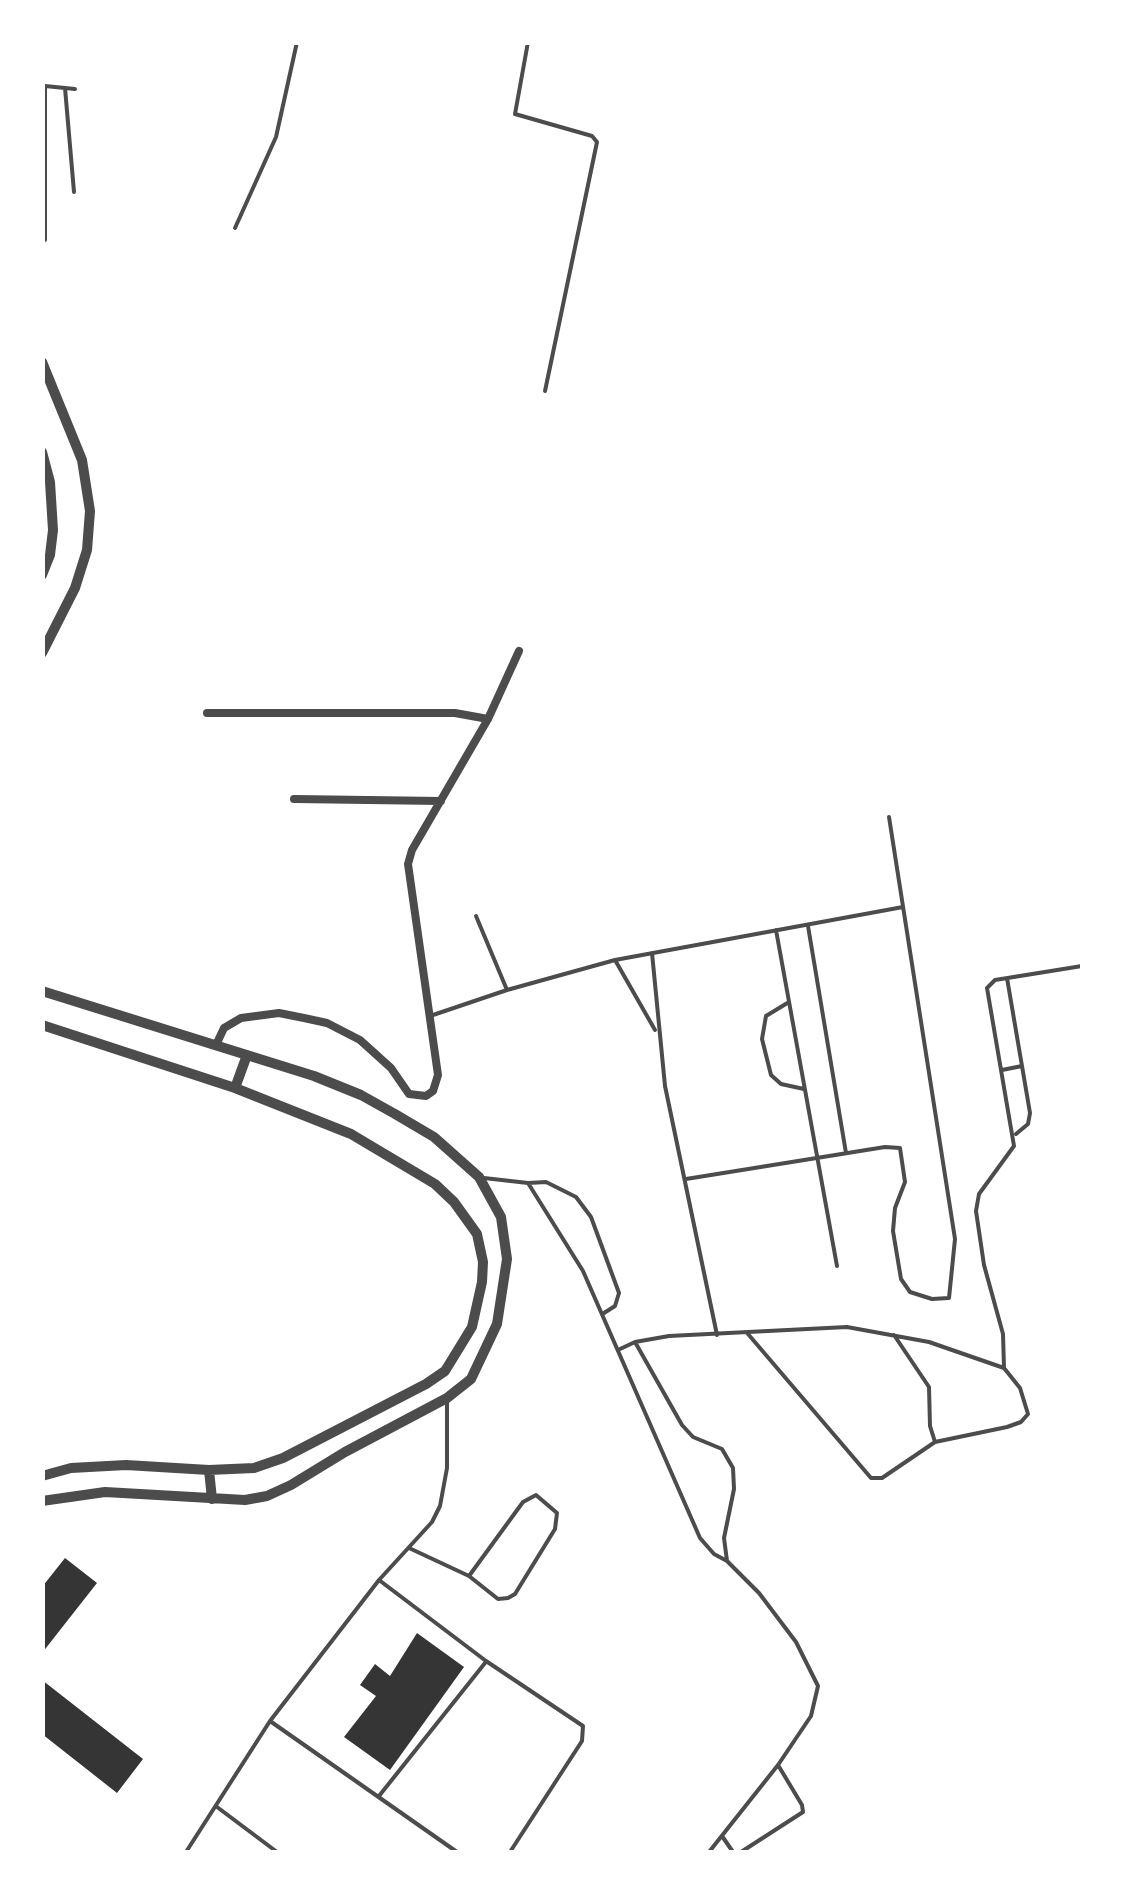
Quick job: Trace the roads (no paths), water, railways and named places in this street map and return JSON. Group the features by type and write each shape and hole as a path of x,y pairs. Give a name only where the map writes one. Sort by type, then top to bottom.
{"street":[{"path":"42,362 82,460 90,512 86,550 75,588 42,653"},
{"path":"42,452 50,482 53,530 42,574"},
{"path":"216,1046 230,1024 256,1015 279,1013 327,1023 360,1040 391,1068 409,1094 426,1096 433,1091 438,1075 408,874 412,850 488,720 518,651"},
{"path":"207,713 456,713 488,720"},
{"path":"294,798 441,801"},
{"path":"42,991 361,1094 434,1138 479,1178 501,1217 508,1259 498,1324 471,1379 447,1398 267,1496 212,1500 105,1492 42,1501"},
{"path":"42,1025 235,1088 352,1134 435,1184 454,1202 477,1234 483,1262 472,1327 453,1362 426,1384 268,1465 210,1470 126,1465 71,1468 42,1476"},
{"path":"235,1088 246,1055"},
{"path":"453,1362 471,1379"},
{"path":"210,1470 212,1500"}],"lane":[{"path":"235,228 276,138 297,42"},
{"path":"528,42 515,114 592,136 597,142 545,392"},
{"path":"45,240 44,86 75,89"},
{"path":"65,88 74,192"},
{"path":"686,1178 885,1147 900,1148 905,1182 892,1231 901,1279 910,1292 932,1299 950,1298 955,1239 890,818"},
{"path":"428,1017 615,960 903,907"},
{"path":"476,916 507,990"},
{"path":"808,926 846,1153"},
{"path":"776,930 837,1266"},
{"path":"652,952 665,1086 717,1335"},
{"path":"615,960 658,1034"},
{"path":"1004,1368 1003,1334 984,1265 976,1202 1014,1146 988,988 995,980 1082,966"},
{"path":"1007,978 1030,1118 1024,1129 1014,1135"},
{"path":"788,1002 766,1016 762,1039 771,1074 781,1084 804,1089"},
{"path":"1002,1070 1022,1066"},
{"path":"479,1178 546,1182 576,1197 592,1217 619,1293 616,1306 602,1314"},
{"path":"528,1183 583,1271 700,1538 759,1593 796,1642 816,1681 817,1694 810,1716 778,1765 709,1852"},
{"path":"619,1349 669,1336 830,1326 894,1335 930,1342 1004,1368 1020,1388 1030,1410 1026,1418 1007,1427 935,1442 882,1478 871,1478 748,1334"},
{"path":"894,1335 928,1387 935,1442"},
{"path":"635,1342 682,1425 693,1437 722,1449 734,1468 724,1538 727,1561"},
{"path":"186,1852 270,1722 379,1580 432,1522 440,1506 447,1468 447,1398"},
{"path":"409,1548 469,1576 498,1599 515,1594 555,1529 556,1513 536,1495 523,1502 469,1576"},
{"path":"379,1580 486,1662 576,1720 584,1730 582,1741 510,1852"},
{"path":"379,1796 486,1662"},
{"path":"270,1722 458,1852"},
{"path":"741,1852 803,1812 778,1765"},
{"path":"216,1806 278,1852"},
{"path":"722,1836 733,1852"}]}
